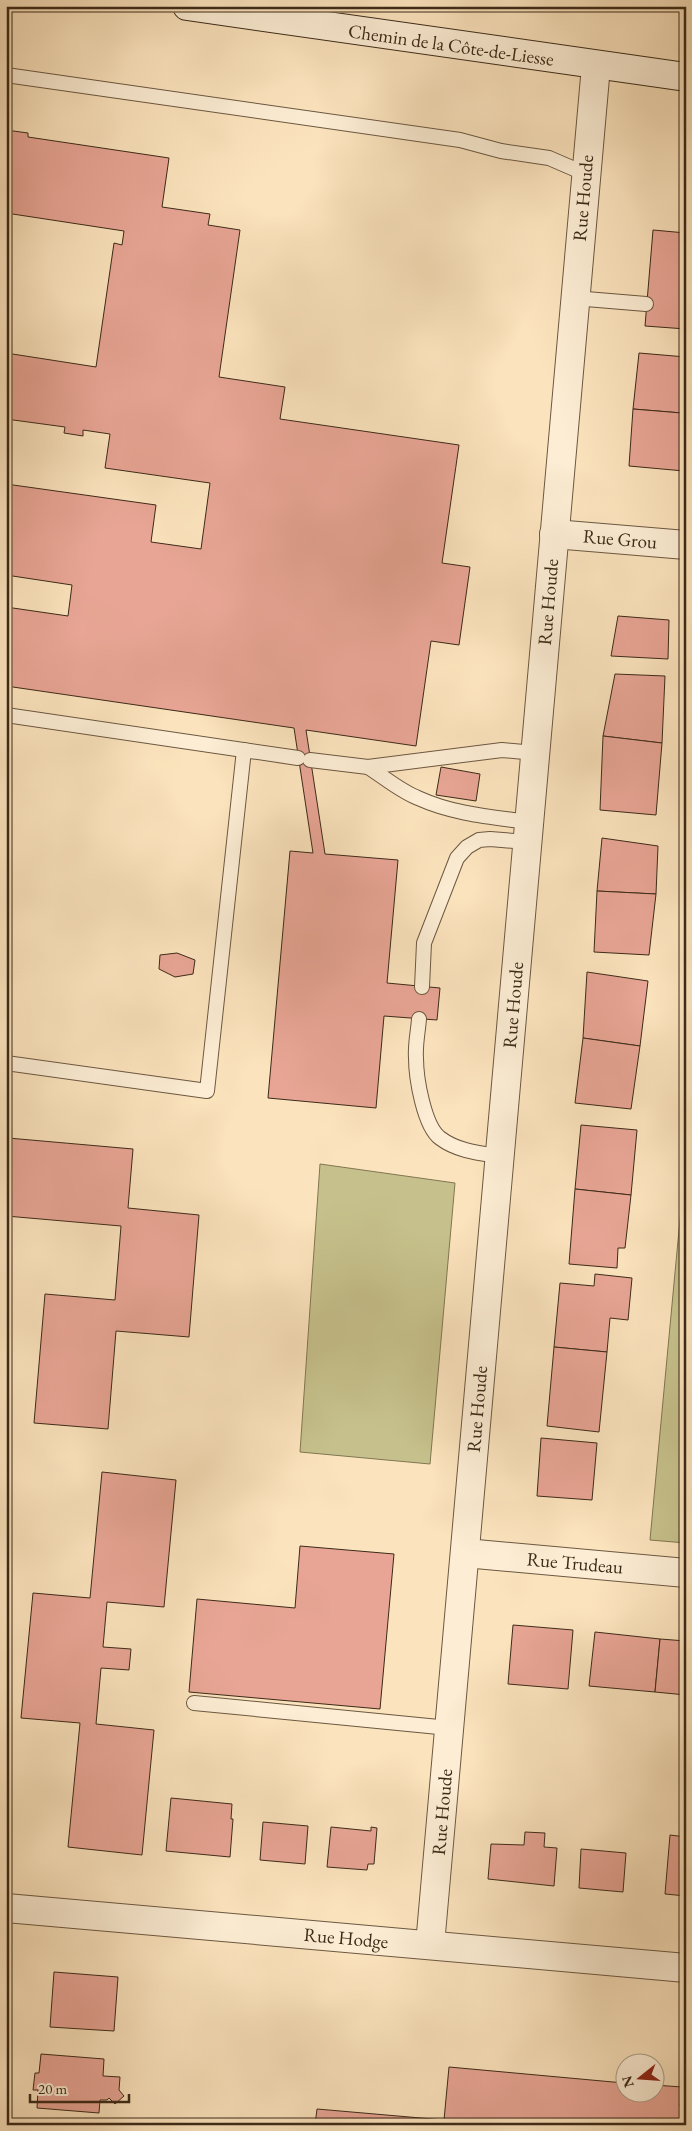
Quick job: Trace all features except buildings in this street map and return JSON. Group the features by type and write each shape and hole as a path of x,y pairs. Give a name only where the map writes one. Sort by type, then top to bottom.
{"street":[{"name":"Chemin de la Côte-de-Liesse","path":"187,6 596,66 686,77"},
{"name":"Rue Houde","path":"430,1945 596,66"},
{"name":"Rue Grou","path":"554,534 686,545"},
{"name":"Rue Trudeau","path":"465,1552 686,1574"},
{"name":"Rue Hodge","path":"6,1908 686,1968"}],"lane":[{"path":"6,75 460,140 501,151 549,158 586,174"},
{"path":"574,298 646,304"},
{"path":"6,715 368,767 502,750 535,753"},
{"path":"6,1063 207,1092 244,750"},
{"path":"368,767 417,798 528,832"},
{"path":"422,987 424,943 457,858 467,847 479,840 528,832"},
{"path":"419,1019 416,1063 428,1118 434,1132 446,1141 467,1151 499,1156"},
{"path":"194,1703 449,1728"}],"shaded area":[{"path":"320,1164 455,1183 430,1464 300,1452"},
{"path":"682,1198 686,1198 686,1543 650,1540"}]}
